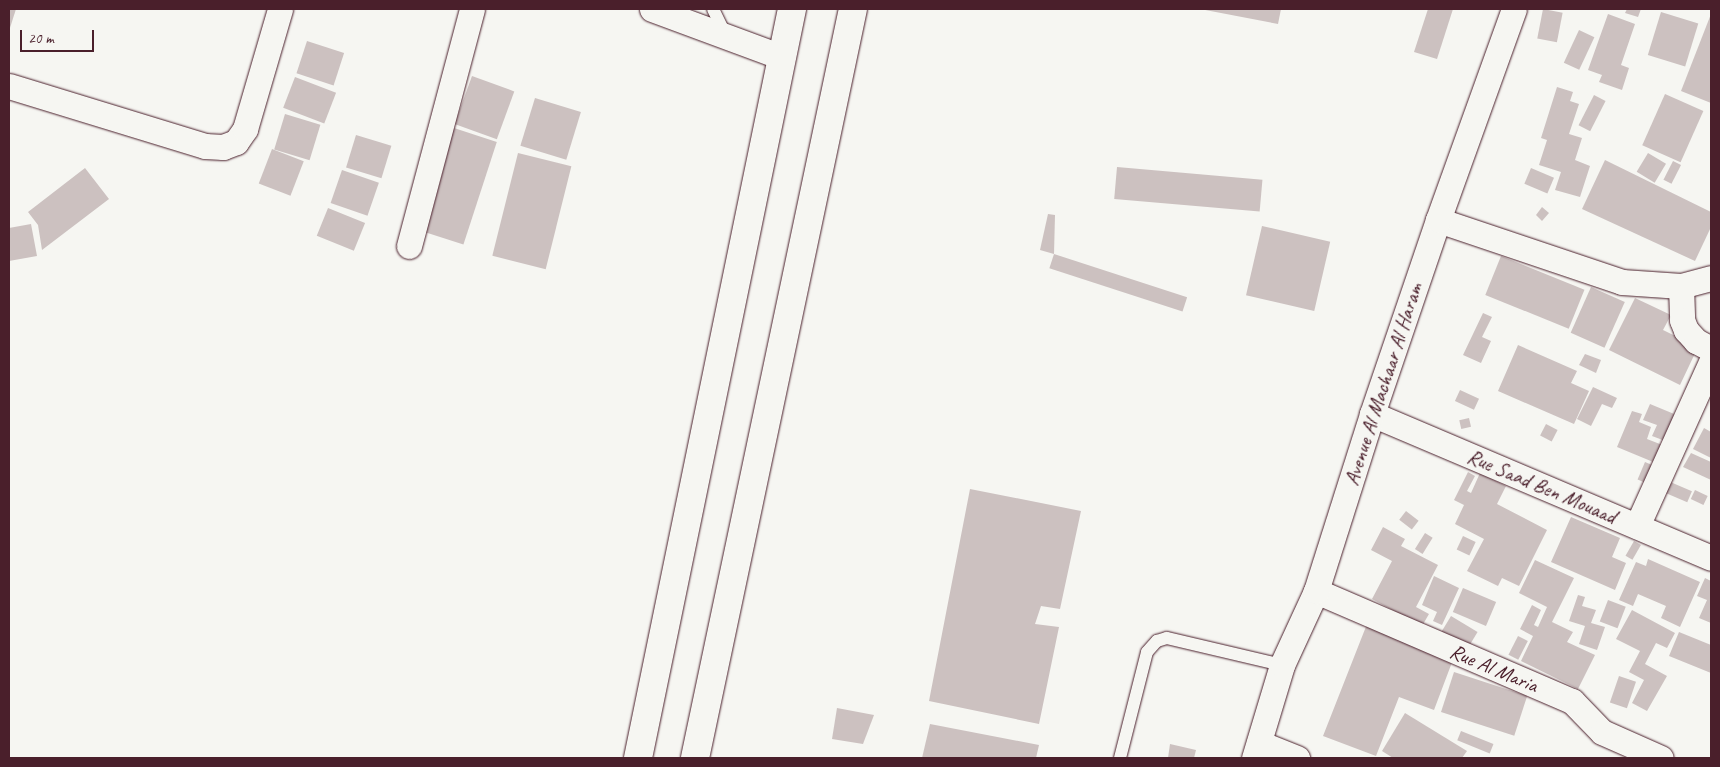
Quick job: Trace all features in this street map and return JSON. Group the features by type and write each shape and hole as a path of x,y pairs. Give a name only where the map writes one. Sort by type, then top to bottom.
{"main road":[{"path":"638,758 792,9"},
{"path":"695,758 853,9"}],"street":[{"path":"9,86 206,146 223,147 236,142 245,129 280,9"},
{"path":"409,246 472,9"},
{"path":"652,9 782,57"},
{"name":"Avenue Al Machaar Al Haram","path":"1257,751 1282,665 1316,591 1372,414 1438,220 1514,9"},
{"path":"1438,220 1622,282 1681,286 1711,278"},
{"path":"1681,286 1682,320 1686,330 1696,341 1711,349"},
{"path":"1637,526 1711,362"},
{"name":"Rue Saad Ben Mouaad","path":"1372,414 1711,558"},
{"name":"Rue Al Maria","path":"1316,591 1572,702 1602,732 1629,752 1661,758"},
{"path":"1257,751 1297,758"}],"lane":[{"path":"713,9 726,36"},
{"path":"1120,758 1147,652 1157,641 1167,638 1282,665"}],"building":[{"path":"9,9 16,9 9,31"},
{"path":"1200,9 1281,9 1278,24"},
{"path":"1428,9 1453,9 1437,59 1414,52"},
{"path":"1543,9 1563,13 1557,42 1537,38"},
{"path":"1627,9 1641,9 1638,17 1625,13"},
{"path":"1661,12 1698,23 1685,66 1648,55"},
{"path":"1608,14 1635,24 1621,65 1629,68 1622,90 1599,82 1602,75 1588,70"},
{"path":"1711,14 1711,103 1681,91"},
{"path":"1579,30 1594,37 1579,70 1564,63"},
{"path":"307,41 344,53 334,85 296,73"},
{"path":"472,76 514,91 497,139 455,124"},
{"path":"295,77 336,93 324,124 283,108"},
{"path":"1557,87 1573,92 1570,101 1579,104 1569,134 1582,138 1575,160 1590,166 1580,197 1555,190 1561,172 1539,165 1547,140 1541,138"},
{"path":"1665,94 1703,111 1681,162 1642,145"},
{"path":"1594,95 1606,101 1590,131 1579,125"},
{"path":"535,98 581,112 566,160 520,146"},
{"path":"285,114 320,125 310,160 274,149"},
{"path":"454,128 497,142 463,245 421,231"},
{"path":"356,135 391,146 381,178 346,168"},
{"path":"272,149 304,161 290,196 259,184"},
{"path":"518,153 571,166 546,269 492,256"},
{"path":"1648,153 1666,164 1655,183 1637,172"},
{"path":"1605,160 1711,212 1711,227 1695,261 1582,209"},
{"path":"1673,161 1681,165 1671,184 1663,180"},
{"path":"1117,167 1262,180 1260,212 1114,199"},
{"path":"85,168 109,199 42,250 38,225 28,212"},
{"path":"1531,168 1554,178 1547,193 1524,184"},
{"path":"342,170 379,183 367,216 331,203"},
{"path":"1542,207 1549,213 1542,221 1536,215"},
{"path":"328,208 365,223 354,251 317,236"},
{"path":"1048,214 1055,215 1054,254 1040,250"},
{"path":"31,224 37,256 9,261 9,228"},
{"path":"1262,226 1330,242 1314,311 1246,295"},
{"path":"1054,254 1187,297 1183,312 1049,268"},
{"path":"1501,256 1584,290 1569,329 1485,295"},
{"path":"1591,287 1625,302 1604,348 1571,333"},
{"path":"1635,298 1671,315 1663,330 1698,347 1680,385 1609,350"},
{"path":"1483,313 1492,317 1482,337 1491,341 1481,363 1463,355"},
{"path":"1518,345 1577,371 1571,383 1589,391 1574,424 1498,391"},
{"path":"1585,354 1601,360 1596,373 1579,365"},
{"path":"1593,387 1617,398 1612,408 1602,404 1591,426 1577,419"},
{"path":"1460,390 1479,399 1474,410 1455,401"},
{"path":"1650,404 1679,416 1668,442 1652,436 1657,425 1643,420"},
{"path":"1632,411 1642,414 1639,422 1651,427 1647,439 1665,446 1658,464 1617,447"},
{"path":"1469,418 1471,427 1461,429 1459,420"},
{"path":"1546,424 1558,430 1552,441 1540,436"},
{"path":"1704,428 1711,432 1711,458 1693,449"},
{"path":"1691,453 1711,462 1711,480 1683,467"},
{"path":"1645,462 1657,467 1650,485 1638,479"},
{"path":"1468,472 1475,476 1467,491 1471,493 1480,473 1506,486 1497,504 1547,530 1519,586 1502,578 1498,586 1467,571 1484,539 1455,524 1464,505 1454,500"},
{"path":"1668,481 1692,491 1687,502 1663,492"},
{"path":"970,489 1081,511 1060,609 1041,606 1035,624 1059,627 1039,724 929,701"},
{"path":"1695,490 1708,496 1703,505 1691,499"},
{"path":"1406,511 1419,521 1412,530 1399,520"},
{"path":"1571,517 1620,538 1612,557 1626,563 1615,590 1551,562"},
{"path":"1383,527 1405,539 1401,546 1438,565 1416,607 1429,614 1422,626 1372,599 1392,561 1371,550"},
{"path":"1425,533 1433,538 1423,554 1415,549"},
{"path":"1463,536 1476,542 1469,556 1457,550"},
{"path":"1634,541 1641,545 1632,560 1626,556"},
{"path":"1648,559 1700,582 1680,627 1661,618 1666,606 1638,594 1633,606 1619,600 1636,562 1646,566"},
{"path":"1535,560 1574,578 1552,622 1573,632 1567,642 1595,655 1578,689 1521,661 1533,636 1520,629 1532,605 1541,610 1534,625 1538,627 1547,607 1519,593"},
{"path":"1434,576 1459,588 1442,625 1433,621 1437,612 1422,605"},
{"path":"1705,578 1711,581 1711,623 1699,618 1707,600 1697,596"},
{"path":"1463,588 1496,602 1486,626 1453,612"},
{"path":"1578,595 1585,597 1582,606 1596,610 1591,623 1605,627 1597,650 1579,644 1585,626 1569,621"},
{"path":"1608,600 1626,607 1617,628 1600,621"},
{"path":"1632,610 1675,633 1667,648 1656,643 1645,664 1667,676 1647,711 1632,703 1644,680 1629,672 1640,651 1616,639"},
{"path":"1451,616 1478,632 1466,651 1440,635"},
{"path":"1367,624 1454,657 1434,710 1399,697 1376,756 1323,736"},
{"path":"1679,632 1711,645 1711,673 1669,656"},
{"path":"1518,636 1528,641 1518,660 1508,655"},
{"path":"1454,672 1527,696 1514,736 1441,712"},
{"path":"1619,676 1636,682 1627,708 1610,702"},
{"path":"837,708 874,715 863,744 832,739"},
{"path":"1405,713 1467,751 1462,758 1393,758 1382,751"},
{"path":"930,724 1039,745 1036,758 922,758"},
{"path":"1461,731 1493,744 1490,753 1457,740"},
{"path":"1170,744 1196,750 1194,758 1168,758"}]}
